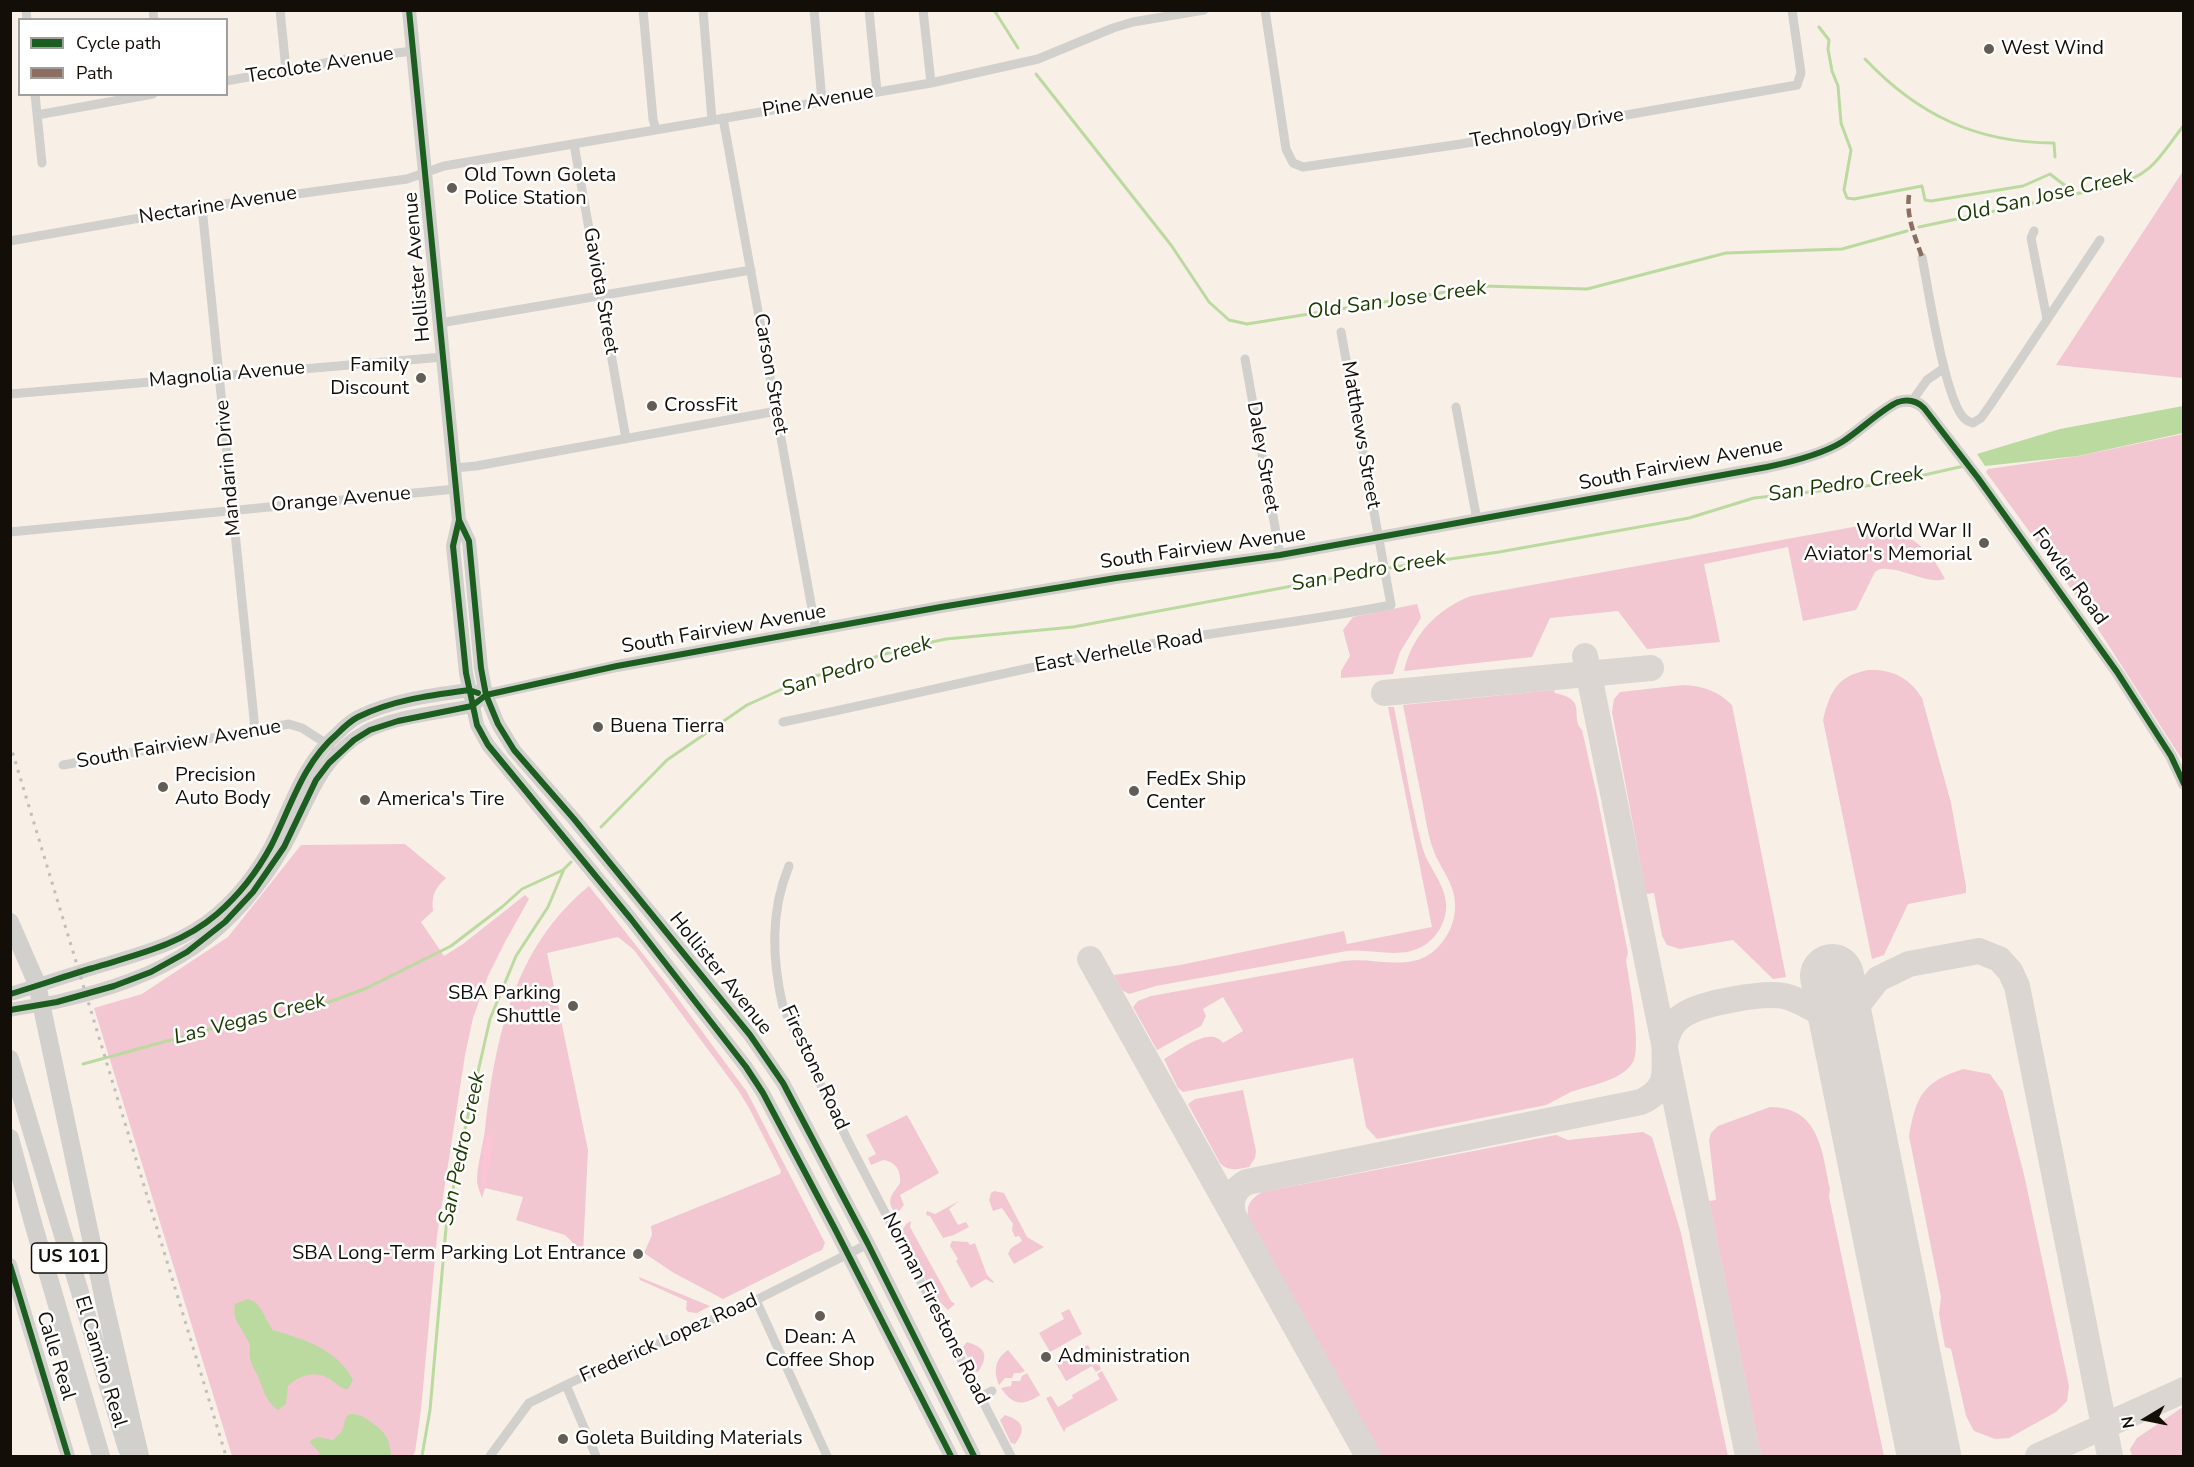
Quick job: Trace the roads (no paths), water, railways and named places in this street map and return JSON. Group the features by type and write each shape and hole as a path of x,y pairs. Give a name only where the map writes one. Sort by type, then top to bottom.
{"highway":[{"path":"10,922 38,984 44,1003 98,1273 140,1456"},
{"name":"El Camino Real","path":"10,1059 129,1456"},
{"name":"El Camino Real","path":"10,1138 101,1456"}],"main road":[{"name":"Hollister Avenue","path":"409,10 459,520 453,546 459,618 469,690 477,725 488,745 696,1000 763,1093 848,1253 951,1456"},
{"name":"Hollister Avenue","path":"459,520 469,541 480,660 486,695 498,724 510,744 750,1035 783,1083 974,1456"},
{"name":"South Fairview Avenue","path":"10,994 175,942 202,926 226,906 259,866 313,759 327,743 359,716 406,701 469,690 486,695"},
{"name":"South Fairview Avenue","path":"10,1010 114,986 177,959 204,940 240,908 260,884 284,847 316,780 339,754 363,733 407,719 472,706 486,695"},
{"name":"Calle Real","path":"12,1275 68,1456"}],"street":[{"path":"280,10 286,70"},
{"path":"643,10 656,130"},
{"path":"703,10 712,120"},
{"path":"814,10 822,101"},
{"path":"869,10 877,92"},
{"path":"923,10 931,83"},
{"name":"Pine Avenue","path":"425,172 444,166 931,83 1038,59 1133,22 1204,10"},
{"name":"Technology Drive","path":"1265,10 1288,157 1297,165 1308,167 1461,144 1797,85 1801,73 1792,10"},
{"name":"Tecolote Avenue","path":"228,81 413,51"},
{"path":"35,96 42,164"},
{"path":"37,115 142,96"},
{"name":"Carson Street","path":"723,118 816,631"},
{"name":"Gaviota Street","path":"574,144 626,439"},
{"name":"Nectarine Avenue","path":"10,241 202,207 407,178 425,172"},
{"name":"Mandarin Drive","path":"202,207 255,729"},
{"path":"2034,231 2031,238 2047,319"},
{"path":"1922,257 1944,368 1962,416 1968,422 1978,421 2100,240"},
{"path":"440,323 751,270"},
{"name":"Matthews Street","path":"1341,332 1379,538"},
{"name":"Magnolia Avenue","path":"10,394 443,357"},
{"name":"Daley Street","path":"1245,359 1280,555"},
{"path":"1912,401 1927,380 1944,368"},
{"name":"South Fairview Avenue","path":"486,695 604,669 1046,589 1280,555 1774,466 1839,444 1892,406 1901,401 1912,401"},
{"name":"Fowler Road","path":"1912,401 1924,408 1958,450 2118,672 2163,741 2184,784"},
{"path":"1456,407 1477,520"},
{"path":"454,468 476,466 777,411"},
{"name":"Orange Avenue","path":"10,532 456,489"},
{"name":"East Verhelle Road","path":"783,722 1046,665 1180,639 1336,616 1391,605 1379,538"},
{"name":"South Fairview Avenue","path":"63,765 289,724 302,728 327,743 339,754"},
{"name":"Firestone Road","path":"789,866 775,912 778,984 783,1007 859,1162"},
{"name":"Norman Firestone Road","path":"859,1162 1011,1456"},
{"name":"Frederick Lopez Road","path":"490,1456 530,1403 756,1300 867,1244"},
{"path":"756,1300 827,1456"},
{"path":"566,1385 596,1456"},
{"path":"980,1396 992,1391"}],"waterway":[{"name":"Old San Jose Creek","path":"994,10 1018,48"},
{"path":"1819,27 1829,40 1828,49 1832,71 1838,86 1841,123 1851,150 1844,190 1847,198 1854,199 1922,186 1925,200 1931,201 2023,186 2050,174 2076,194"},
{"path":"1865,59 1906,96 1950,122 1999,138 2054,143 2055,157"},
{"name":"Old San Jose Creek","path":"1036,74 1171,245 1209,302 1229,320 1247,324 1483,286 1587,289 1726,253 1842,249 1907,231"},
{"name":"Old San Jose Creek","path":"1919,227 2113,186 2127,181 2147,170 2184,125"},
{"name":"San Pedro Creek","path":"601,827 667,760 747,705 800,681 904,648 946,639 1073,627 1394,567 1499,552 1689,518 1754,498 1884,484 1964,466"},
{"name":"San Pedro Creek","path":"422,1456 430,1410 446,1228 460,1151 490,1019 516,956 548,907 564,869 571,862"},
{"name":"Las Vegas Creek","path":"83,1064 240,1021 302,1012 367,988 451,946 522,889 563,870"}],"railway":[{"path":"10,744 226,1456"}],"place":[{"name":"West Wind","path":"1989,49"},
{"name":"Old Town Goleta Police Station","path":"452,188"},
{"name":"Family Discount","path":"421,378"},
{"name":"CrossFit","path":"652,406"},
{"name":"World War II Aviator's Memorial","path":"1984,543"},
{"name":"Buena Tierra","path":"598,727"},
{"name":"Precision Auto Body","path":"163,787"},
{"name":"FedEx Ship Center","path":"1134,791"},
{"name":"America's Tire","path":"365,800"},
{"name":"SBA Parking Shuttle","path":"573,1006"},
{"name":"SBA Long-Term Parking Lot Entrance","path":"638,1254"},
{"name":"Dean: A Coffee Shop","path":"820,1316"},
{"name":"Administration","path":"1046,1357"},
{"name":"Goleta Building Materials","path":"563,1439"}]}
